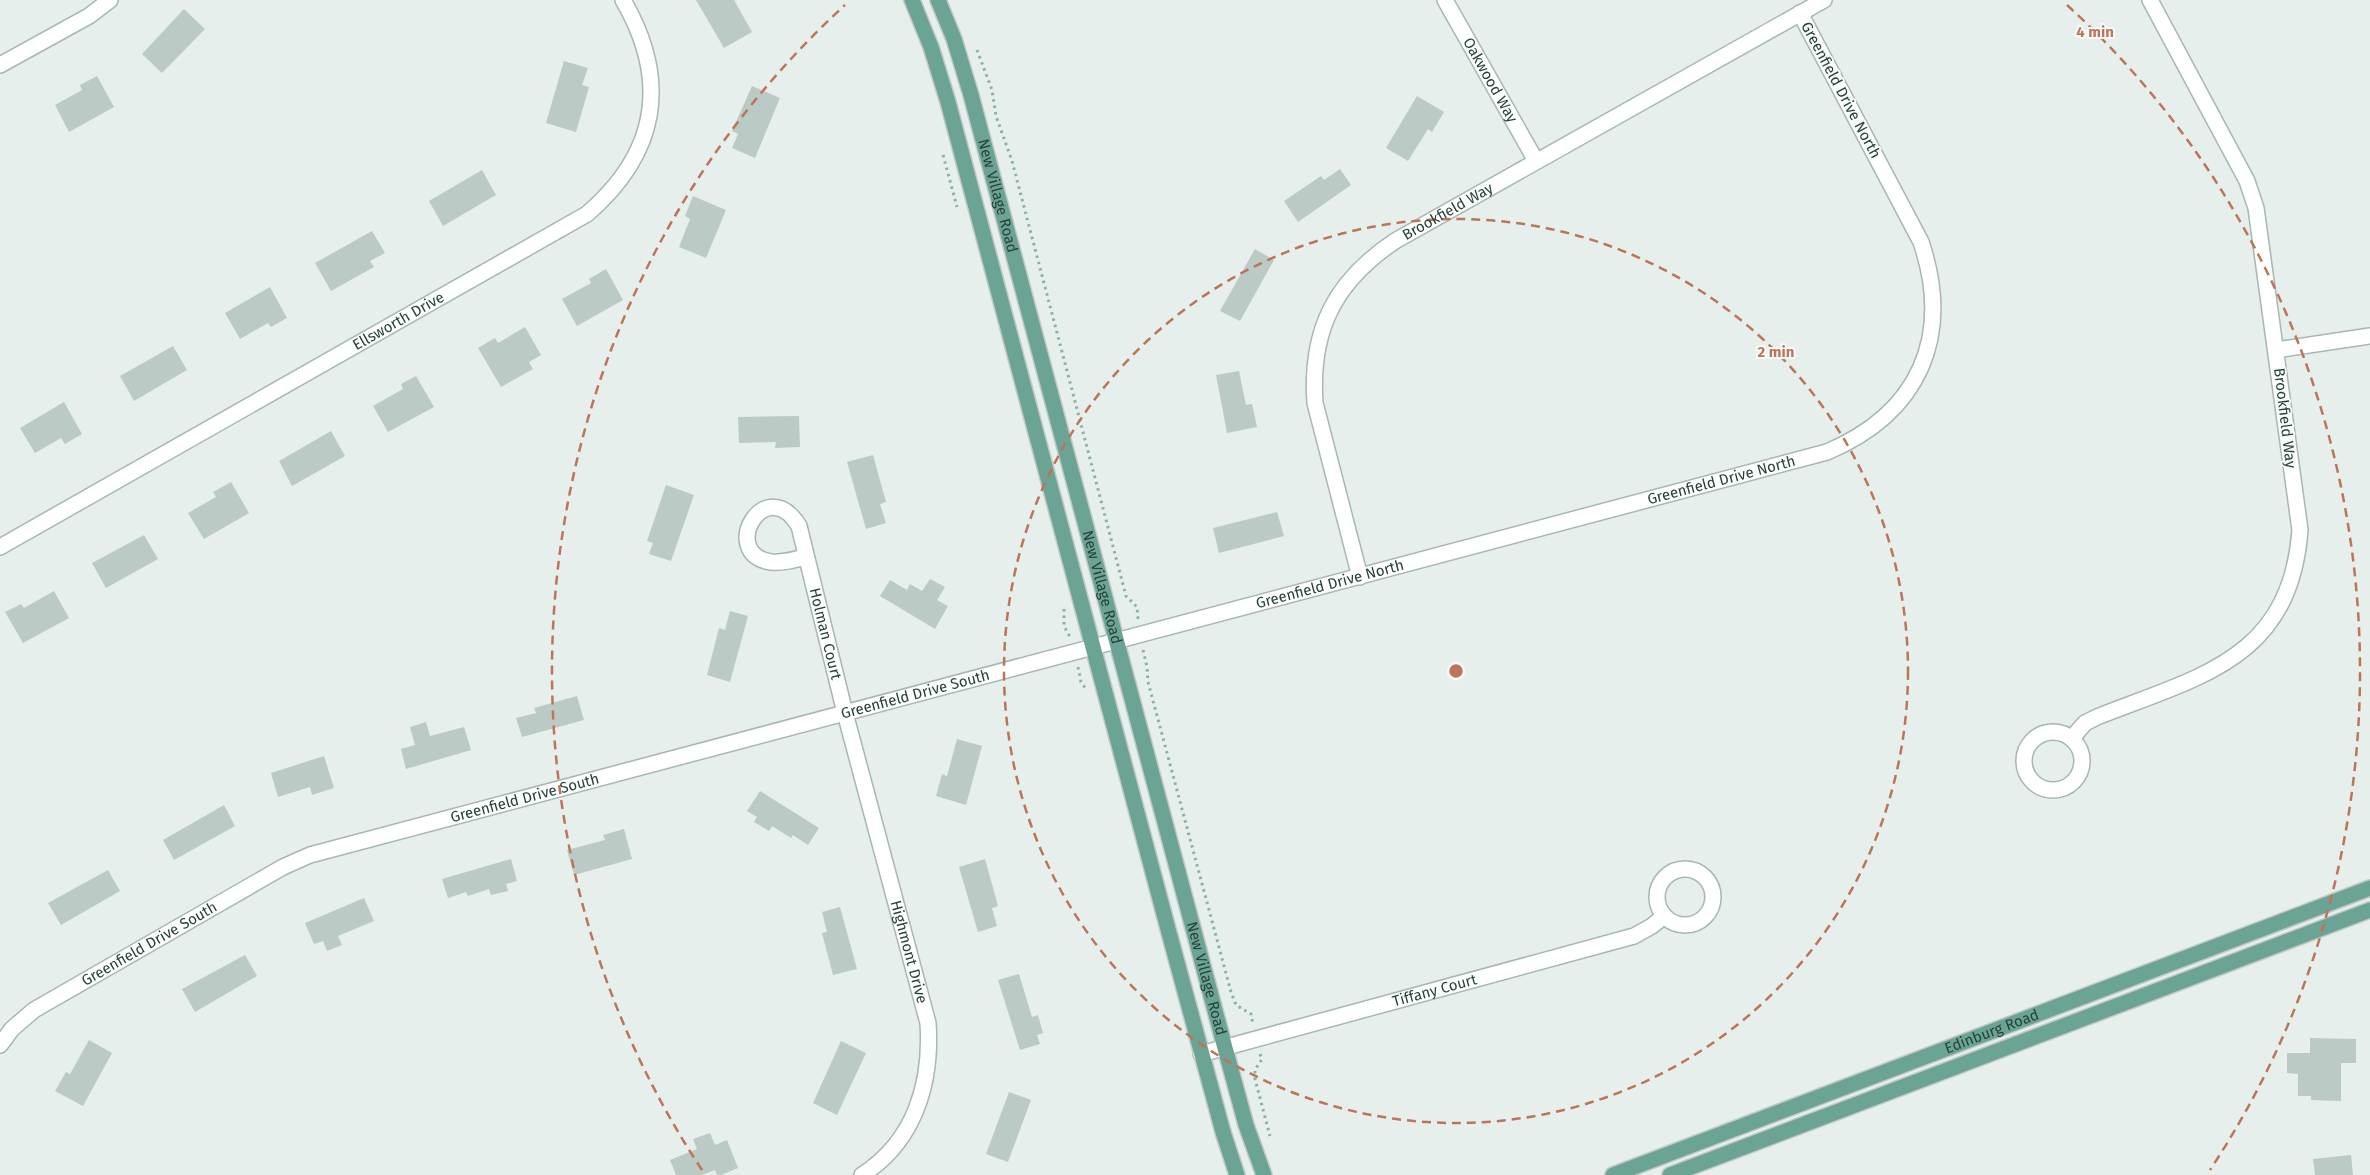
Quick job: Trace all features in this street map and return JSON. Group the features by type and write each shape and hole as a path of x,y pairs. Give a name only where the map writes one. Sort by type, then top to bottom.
{"main road":[{"name":"New Village Road","path":"912,0 931,47 948,102 1092,647 1202,1054 1237,1175"},
{"name":"New Village Road","path":"938,0 954,39 971,95 1225,1048 1246,1125 1264,1175"},
{"name":"Edinburg Road","path":"1613,1175 2370,888"},
{"name":"Edinburg Road","path":"1670,1175 2370,910"}],"street":[{"path":"0,66 90,16 110,0"},
{"name":"Ellsworth Drive","path":"0,547 587,214 609,195 627,172 640,149 648,121 652,92 650,68 643,40 623,0"},
{"name":"Oakwood Way","path":"1445,0 1536,161"},
{"name":"Brookfield Way","path":"1360,577 1315,403 1313,376 1315,358 1324,322 1336,297 1347,283 1372,256 1536,161 1824,0"},
{"name":"Brookfield Way","path":"2072,738 2085,723 2224,665 2246,649 2266,627 2280,607 2292,580 2298,554 2300,530 2256,208 2247,181 2150,0"},
{"name":"Greenfield Drive North","path":"1116,642 1827,452 1852,442 1892,411 1909,389 1922,366 1930,340 1934,299 1930,267 1921,242 1800,13"},
{"path":"2276,350 2370,336"},
{"name":"Holman Court","path":"805,557 845,713"},
{"name":"Greenfield Drive South","path":"0,1045 12,1029 34,1010 283,867 310,855 1116,642"},
{"name":"Highmont Drive","path":"845,713 928,1023 930,1052 925,1084 918,1107 905,1131 887,1154 862,1175"},
{"name":"Tiffany Court","path":"1202,1054 1634,936 1652,926 1664,916"}],"path":[{"path":"976,47 992,90 996,116 1012,161 1123,586 1126,596 1137,607 1148,682 1226,974 1236,1005 1252,1014 1255,1040 1262,1059 1255,1070 1255,1079 1272,1143"}],"building":[{"path":"696,0 734,0 752,32 724,48"},
{"path":"184,9 205,29 162,73 142,54"},
{"path":"564,61 588,68 582,85 589,87 576,132 546,123"},
{"path":"97,76 114,107 69,132 55,105 82,90 80,85"},
{"path":"752,86 780,98 755,158 732,148 738,134 732,131"},
{"path":"1417,96 1444,112 1432,132 1428,129 1408,161 1386,148"},
{"path":"1340,169 1351,185 1298,222 1284,201 1321,176 1324,180"},
{"path":"482,170 496,195 443,226 429,201"},
{"path":"693,196 726,210 706,258 679,247 690,219 685,216"},
{"path":"372,231 385,253 370,261 374,267 331,291 315,263"},
{"path":"1255,249 1274,260 1240,321 1220,311"},
{"path":"606,269 623,300 577,326 562,299 591,283 589,279"},
{"path":"270,287 287,318 271,327 268,323 240,339 225,313"},
{"path":"525,327 541,355 529,362 533,369 501,387 478,348 495,338 498,343"},
{"path":"173,346 187,370 134,401 120,376"},
{"path":"1239,371 1246,405 1252,404 1257,427 1227,433 1216,375"},
{"path":"416,376 434,407 388,432 373,406 403,389 401,384"},
{"path":"64,402 82,434 65,444 61,438 35,453 20,428"},
{"path":"799,416 800,447 775,448 776,442 739,443 738,417"},
{"path":"331,431 345,456 292,486 279,461"},
{"path":"873,455 886,502 880,504 886,523 866,529 847,462"},
{"path":"231,482 249,513 204,539 188,513 216,497 213,492"},
{"path":"666,485 694,495 671,561 649,554 653,543 647,541"},
{"path":"1277,512 1284,536 1219,553 1213,528"},
{"path":"144,535 158,559 106,588 92,563"},
{"path":"930,579 945,587 937,600 948,606 935,629 880,596 890,580 907,590 910,584 922,591"},
{"path":"54,591 69,618 23,643 5,612 21,604 24,608"},
{"path":"730,611 748,616 730,682 707,675 719,628 725,630"},
{"path":"577,696 584,720 522,737 516,718 536,713 534,708"},
{"path":"426,722 430,736 464,727 471,750 406,769 401,749 415,745 410,727"},
{"path":"957,739 982,746 966,805 936,796 942,774 947,776"},
{"path":"324,756 334,788 312,795 310,787 278,797 271,773"},
{"path":"760,791 819,828 808,845 793,835 791,838 772,826 769,831 754,822 757,817 747,811"},
{"path":"224,805 235,826 174,860 163,840"},
{"path":"624,829 632,859 574,875 567,850 605,840 603,835"},
{"path":"511,859 517,881 506,884 508,891 491,895 489,889 468,896 466,892 448,898 442,879"},
{"path":"985,859 998,906 992,908 997,926 978,932 959,867"},
{"path":"108,870 120,891 61,925 48,903"},
{"path":"364,898 374,921 338,936 342,945 327,951 323,941 314,944 305,923"},
{"path":"840,907 857,969 833,975 822,933 827,932 822,912"},
{"path":"245,955 257,976 195,1012 182,989"},
{"path":"1019,974 1032,1017 1038,1015 1043,1033 1037,1035 1040,1044 1020,1050 998,980"},
{"path":"2310,1038 2356,1039 2356,1063 2341,1063 2341,1101 2311,1100 2311,1096 2298,1096 2298,1074 2287,1073 2287,1053 2310,1053"},
{"path":"89,1040 112,1053 83,1106 55,1091 66,1072 70,1074"},
{"path":"841,1041 866,1053 837,1115 813,1103"},
{"path":"1009,1092 1031,1100 1008,1162 986,1154"},
{"path":"710,1133 715,1145 727,1140 738,1168 721,1175 717,1175 715,1170 702,1175 676,1175 670,1160 697,1149 693,1139"},
{"path":"2351,1155 2353,1175 2315,1175 2313,1159"}]}
